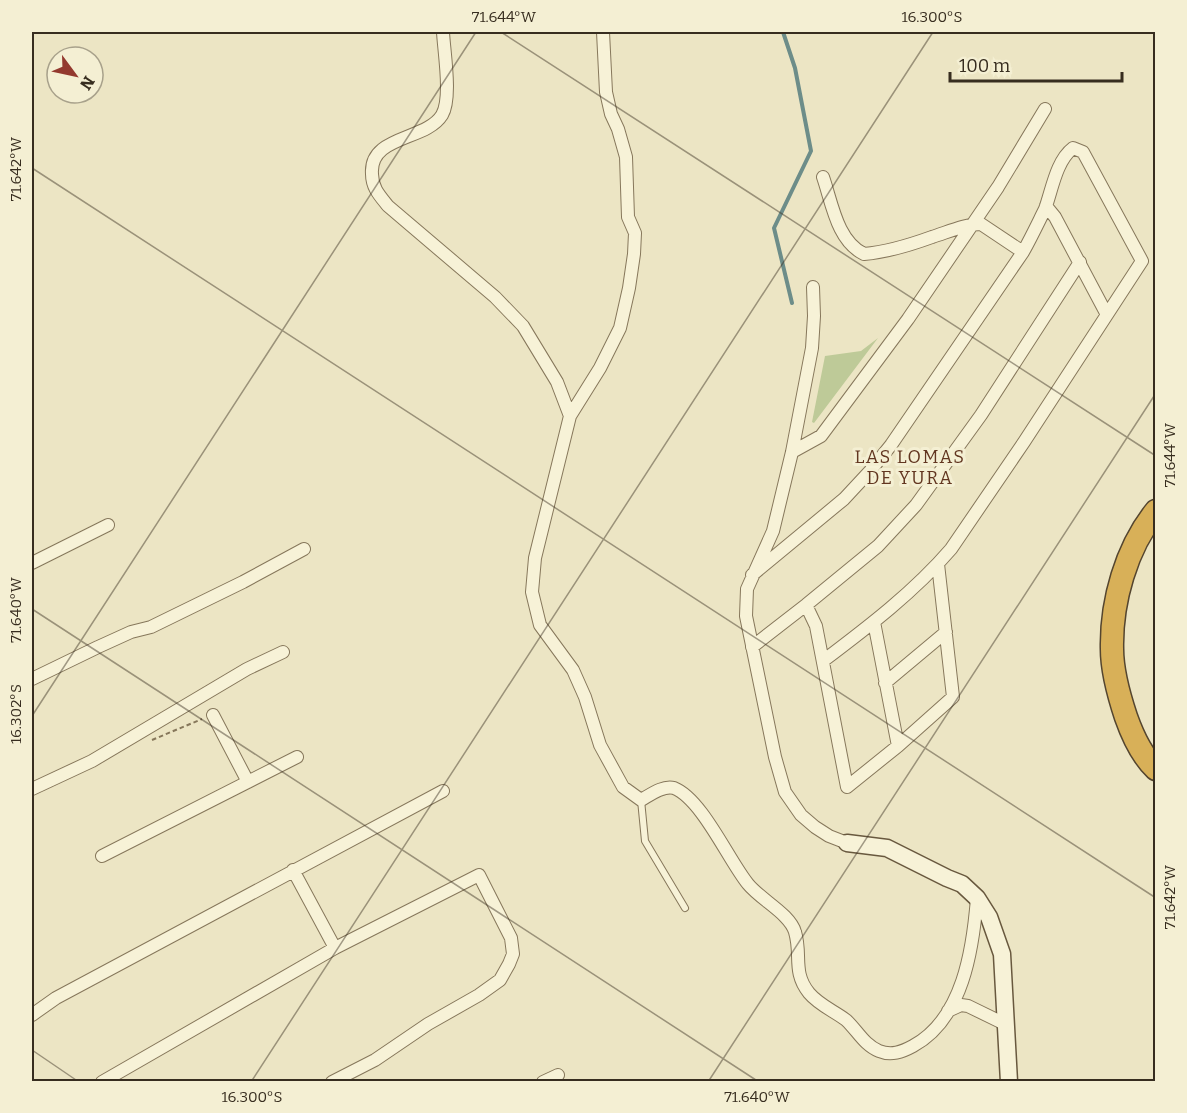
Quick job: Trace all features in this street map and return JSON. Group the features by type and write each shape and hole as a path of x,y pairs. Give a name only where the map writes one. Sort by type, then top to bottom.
{"highway":[{"path":"1155,511 1129,557 1117,599 1112,650 1119,695 1132,733 1155,769"}],"street":[{"path":"443,32 447,96 443,114 423,129 381,150 374,157 371,166 372,182 378,195 388,206 495,297 523,326 557,382 570,416"},
{"path":"603,32 606,92 626,158 628,217 635,233 634,254 620,328 600,368 570,416 535,558 532,592 540,625 573,670 585,697 600,745 623,787 641,800 659,790 671,787 685,794 724,845 747,884 790,921 795,932 799,974 808,991 816,1000 851,1025 867,1044 879,1052 891,1054 902,1052 927,1039 953,1004 965,972 977,898"},
{"path":"792,452 821,436 908,319 972,226 1045,109"},
{"path":"752,575 844,499 870,471 911,416 1023,252 1046,206 1057,173 1068,152 1073,148 1083,152 1142,261 1024,442 968,525 938,564 874,622 823,661"},
{"path":"823,177 841,230 849,244 864,254 903,247 953,228 981,224 1023,252"},
{"path":"1046,206 1055,217 1106,313"},
{"path":"752,647 878,546 928,489 981,415 1080,262"},
{"path":"813,286 813,340 792,452 773,531 747,589 746,616 775,758 785,792 801,815 815,827 847,843 887,848 962,884 977,898 989,917 1002,954 1009,1082"},
{"path":"32,563 108,525"},
{"path":"32,679 131,632 151,627 304,549"},
{"path":"806,605 816,627 847,787 953,697 938,564"},
{"path":"874,622 898,746"},
{"path":"885,683 946,632"},
{"path":"32,789 92,761 247,669 283,652"},
{"path":"213,715 248,782"},
{"path":"102,856 297,757"},
{"path":"32,1016 56,998 443,791"},
{"path":"293,870 335,948"},
{"path":"102,1082 335,948 478,875 510,938 513,954 500,980 375,1060 336,1081"},
{"path":"948,1011 961,1005 968,1006 1007,1025"},
{"path":"543,1082 558,1075"}],"lane":[{"path":"641,800 645,841 685,908"}],"path":[{"path":"136,736 149,740 155,739 213,715"}],"green space":[{"path":"878,338 814,423 812,422 825,356 861,351"}],"waterway":[{"path":"783,32 795,68 811,151 774,228 792,303"}],"district":[{"name":"LAS LOMAS DE YURA","path":"910,467"}]}
